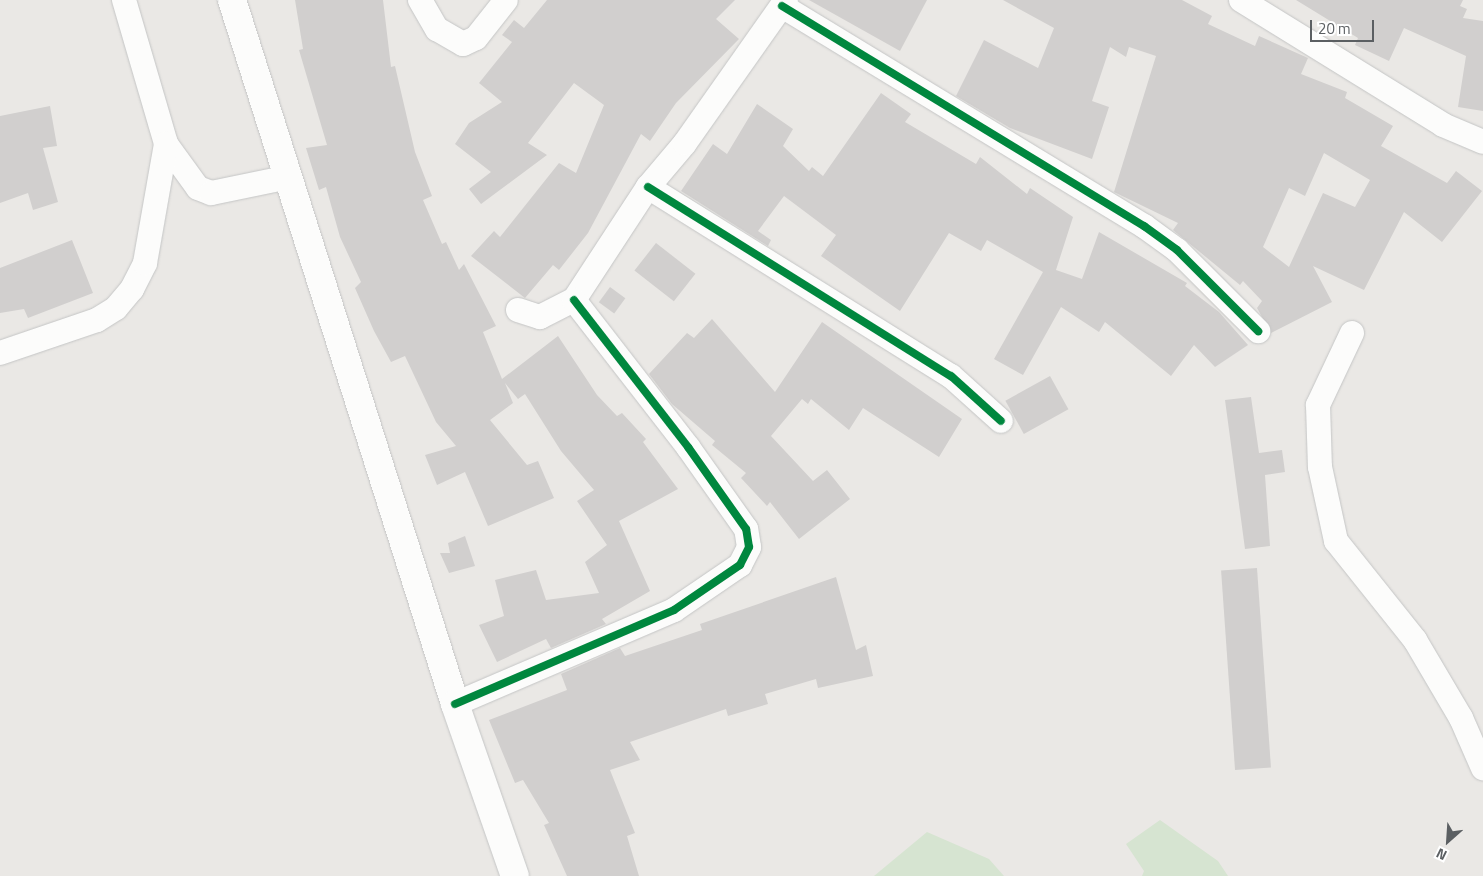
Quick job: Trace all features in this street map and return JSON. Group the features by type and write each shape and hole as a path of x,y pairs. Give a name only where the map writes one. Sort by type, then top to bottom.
{"main road":[{"path":"232,0 455,704 516,876"}],"street":[{"path":"124,0 166,144 198,188 212,193 288,177"},
{"path":"420,0 437,29 463,44 476,38 506,0"},
{"path":"1241,0 1443,125 1483,142"},
{"path":"518,310 540,317 574,300 648,187 685,143 784,3 1144,226 1177,250 1258,331"},
{"path":"0,353 96,320 116,308 132,289 145,263 154,227 166,144"},
{"path":"648,187 951,376 1001,421"},
{"path":"455,704 674,610 740,564 749,546 746,529 688,447 574,300"},
{"path":"1352,333 1318,405 1320,467 1336,541 1415,640 1461,718 1483,768"}],"green space":[{"path":"1160,820 1218,861 1228,876 1142,876 1144,871 1126,844"},
{"path":"927,832 989,859 1004,876 874,876"}],"building":[{"path":"295,0 383,0 391,67 395,66 415,152 432,196 423,200 442,244 446,242 459,270 464,264 496,326 483,332 502,379 558,336 597,395 617,416 622,413 646,439 643,442 678,489 619,521 650,591 602,619 606,624 551,648 546,639 497,662 479,625 504,616 495,580 536,570 546,600 599,593 585,562 607,545 577,501 594,490 561,451 525,394 518,399 505,383 513,403 490,420 527,465 538,461 554,498 488,526 465,472 437,485 425,455 456,446 436,422 405,356 391,362 374,331 355,288 361,282 340,237 326,187 319,190 306,148 327,145 299,50 303,49"},
{"path":"547,0 735,0 716,19 739,39 676,103 650,141 641,134 588,233 559,270 553,265 525,298 471,256 494,231 500,237 559,163 576,173 604,105 574,83 528,143 547,155 481,204 469,189 491,172 455,144 469,123 502,102 479,83 512,42 502,35 514,20 524,28"},
{"path":"809,0 927,0 900,51"},
{"path":"1003,0 1182,0 1212,16 1208,24 1255,46 1259,36 1308,58 1301,74 1347,92 1345,98 1393,126 1381,146 1447,183 1456,171 1482,191 1442,242 1404,212 1364,290 1313,266 1332,302 1271,333 1257,308 1262,301 1243,281 1240,285 1173,230 1178,223 1114,192 1156,56 1129,47 1126,57 1110,47 1092,101 1109,107 1092,159 1010,128 956,96 984,40 1038,68 1054,28","holes":["1324,153 1370,180 1355,207 1323,193 1289,267 1263,247 1289,188 1305,196"]},
{"path":"1296,0 1463,0 1460,6 1467,9 1463,18 1483,21 1483,111 1458,107 1466,56 1404,28 1389,61 1355,45 1358,38"},
{"path":"881,93 911,114 905,122 976,164 980,157 1027,194 1030,188 1073,217 1056,270 1082,279 1099,232 1187,283 1185,286 1219,312 1248,345 1215,367 1194,345 1171,376 1105,322 1099,332 1061,307 1023,375 994,359 1043,272 987,240 981,251 949,233 900,311 821,256 836,235 784,196 758,231 771,240 768,246 681,191 713,144 727,154 757,104 793,129 783,146 809,171 812,167 823,176"},
{"path":"50,106 57,146 43,148 58,202 33,210 28,193 0,203 0,116"},
{"path":"72,240 93,293 28,318 24,309 0,313 0,268"},
{"path":"656,243 695,274 674,301 634,271"},
{"path":"610,287 625,298 614,314 599,302"},
{"path":"712,319 775,392 822,322 962,419 939,457 863,408 849,430 811,399 808,404 802,399 771,436 813,481 827,470 850,499 799,539 770,502 767,506 741,478 746,473 712,445 715,441 672,404 649,374 687,333 694,338"},
{"path":"1050,376 1068,409 1024,434 1005,401"},
{"path":"1251,397 1259,453 1282,450 1285,472 1265,475 1270,546 1245,549 1225,400"},
{"path":"465,536 475,566 449,573 440,553 450,553 448,543"},
{"path":"1257,568 1271,768 1235,770 1221,571"},
{"path":"836,577 856,650 866,645 873,676 818,688 816,679 765,694 768,704 728,716 726,709 630,742 640,760 610,770 635,833 627,836 639,876 567,876 544,825 549,823 523,780 515,783 489,720 567,690 561,674 620,648 625,656 702,630 700,624"}],"cycle path":[{"path":"782,6 1144,226 1177,250 1258,331"},
{"path":"648,187 951,376 1001,421"},
{"path":"455,704 674,610 740,565 749,547 746,529 688,447 574,300"}]}
